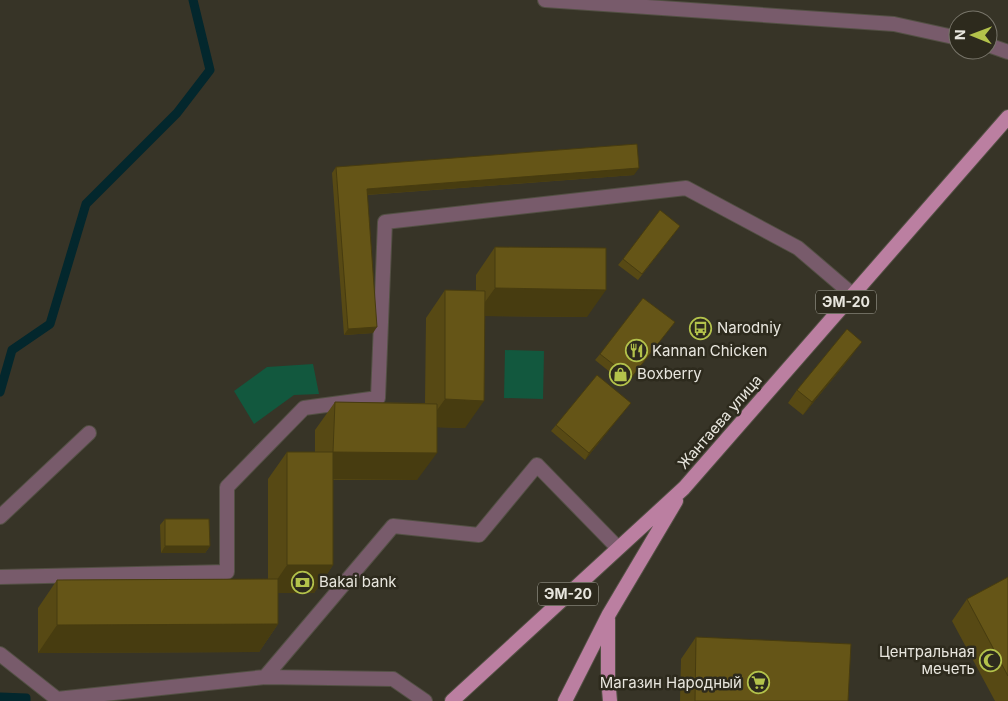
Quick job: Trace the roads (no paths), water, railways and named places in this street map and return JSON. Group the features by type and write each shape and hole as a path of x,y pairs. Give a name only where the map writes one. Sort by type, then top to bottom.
{"main road":[{"name":"Жантаева улица","path":"452,701 684,488 1008,117"},
{"name":"ЭМ-20","path":"565,701 608,614 684,488"},
{"path":"608,614 610,701"}],"street":[{"path":"545,0 894,24 948,36"},
{"path":"0,577 227,572 227,487 304,408 378,398 385,222 686,188 798,248 853,295"},
{"path":"0,517 89,433"},
{"path":"265,677 393,526 479,535 538,465 618,548"},
{"path":"0,654 57,699 265,677 392,679 426,701"}],"waterway":[{"path":"0,392 12,350 50,324 86,204 177,113 210,70 193,0"},
{"path":"0,697 26,698 26,701"}],"place":[{"name":"Narodniy","path":"701,328"},
{"name":"Kannan Chicken","path":"636,351"},
{"name":"Boxberry","path":"621,374"},
{"name":"Bakai bank","path":"303,582"},
{"name":"Центральная мечеть","path":"991,661"},
{"name":"Магазин Народный","path":"758,683"}]}
